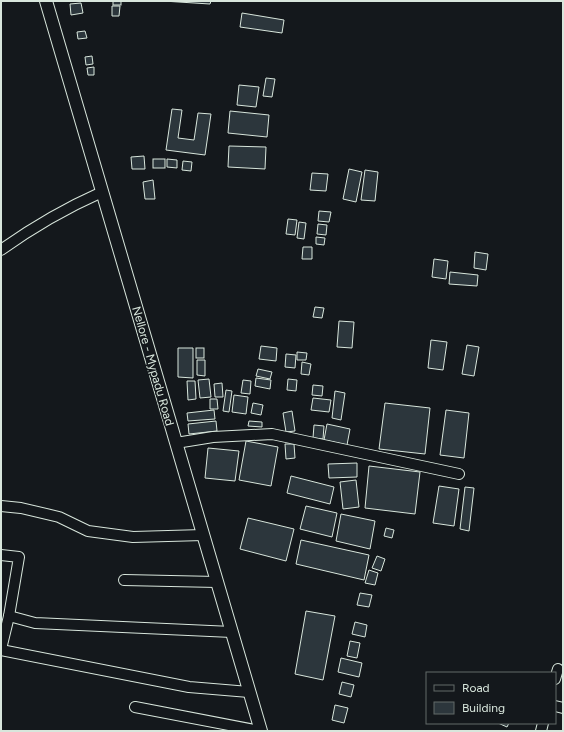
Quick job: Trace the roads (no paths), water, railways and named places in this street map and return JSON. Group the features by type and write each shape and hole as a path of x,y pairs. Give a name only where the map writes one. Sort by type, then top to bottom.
{"main road":[{"name":"Nellore - Mypadu Road","path":"46,1 261,731"}],"street":[{"path":"1,250 30,229 72,205 102,192"},
{"path":"176,443 213,437 272,434 459,474"},
{"path":"1,506 21,508 59,517 88,531 133,537 203,535"},
{"path":"1,555 19,557 1,649 189,687 249,692"},
{"path":"124,580 217,582"},
{"path":"6,618 35,623 232,632"},
{"path":"135,707 261,731"}]}
